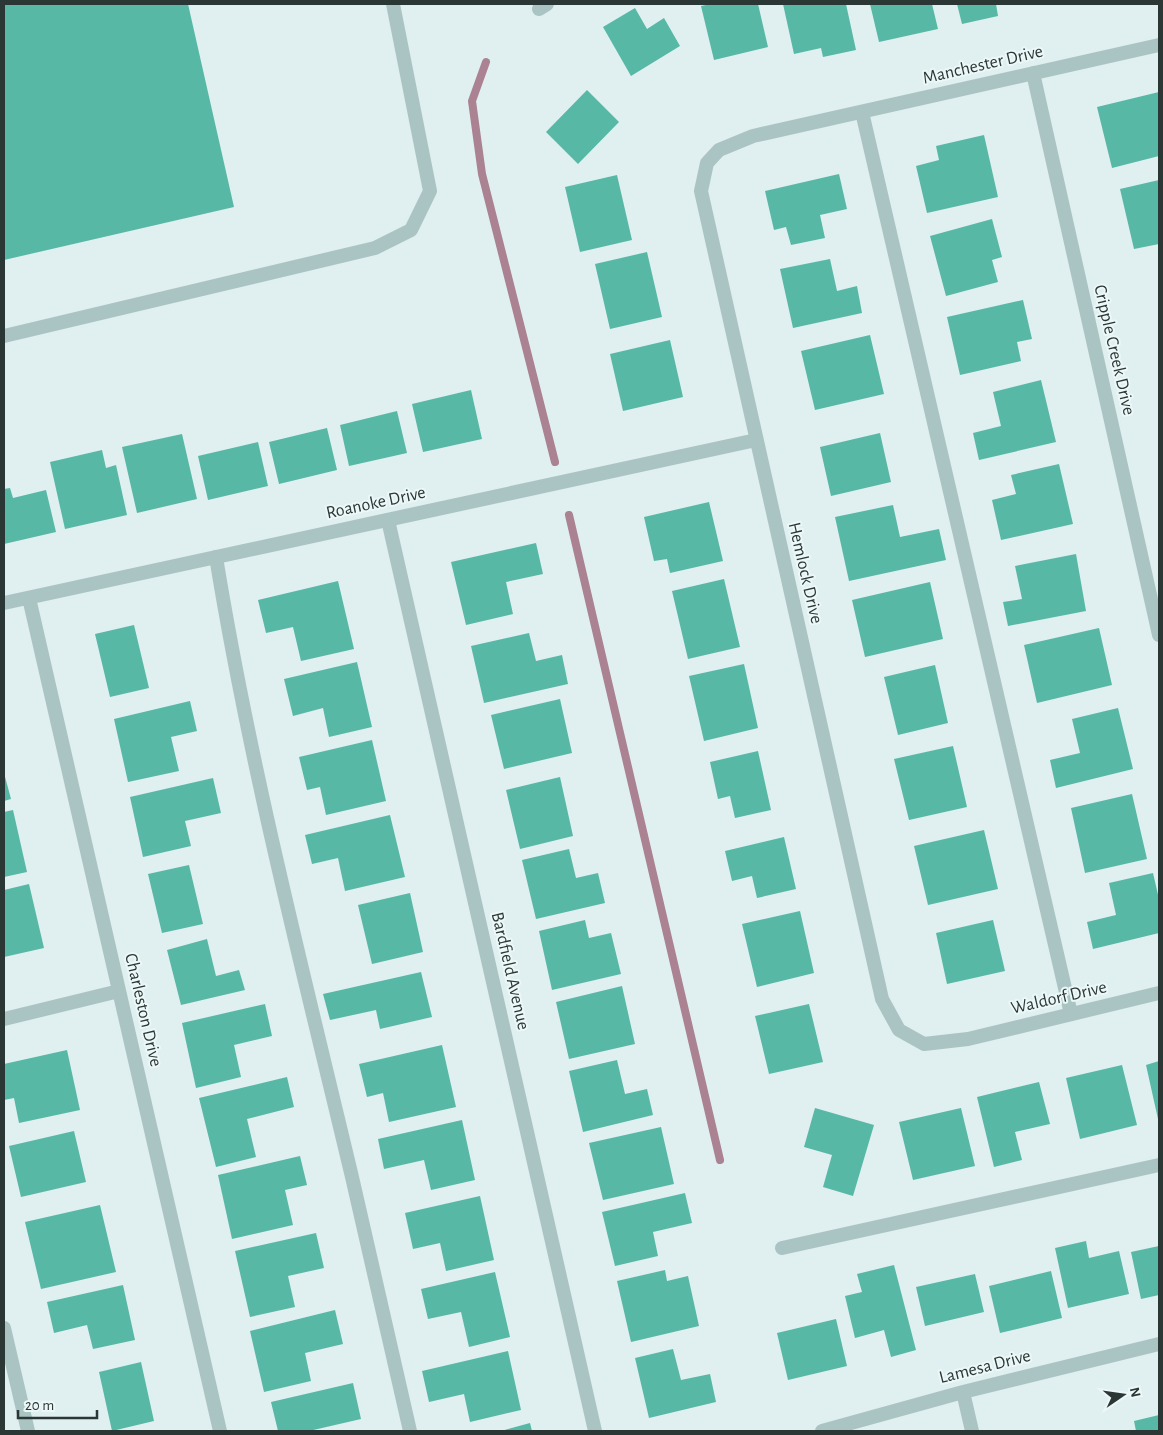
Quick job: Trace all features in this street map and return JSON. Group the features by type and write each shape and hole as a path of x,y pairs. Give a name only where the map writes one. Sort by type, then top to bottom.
{"street":[{"path":"4,336 375,248 411,230 430,191 393,4"},
{"name":"Manchester Drive","path":"814,123 1159,45"},
{"name":"Cripple Creek Drive","path":"1033,73 1159,635"},
{"path":"862,112 1071,1014"},
{"name":"Hemlock Drive","path":"814,123 753,136 719,150 707,163 701,192 882,999 899,1030 924,1044 968,1039"},
{"name":"Roanoke Drive","path":"4,603 756,440"},
{"name":"Bardfield Avenue","path":"388,520 595,1431"},
{"path":"216,557 228,632 287,908 353,1180 410,1431"},
{"name":"Charleston Drive","path":"29,598 220,1431"},
{"path":"4,1019 119,991"},
{"name":"Waldorf Drive","path":"968,1039 1159,993"},
{"path":"782,1248 1159,1165"},
{"path":"4,1328 28,1431"},
{"name":"Lamesa Drive","path":"822,1431 963,1392 1159,1344"},
{"path":"963,1392 972,1431"}],"building":[{"path":"4,4 188,4 234,207 4,260"},
{"path":"711,4 758,4 768,47 714,60 701,6"},
{"path":"783,4 846,4 856,50 823,57 821,48 794,54"},
{"path":"870,4 932,4 938,29 879,42"},
{"path":"957,4 996,4 998,16 962,24"},
{"path":"635,8 647,29 664,18 680,46 631,76 603,27"},
{"path":"587,90 619,122 578,164 546,132"},
{"path":"1159,92 1159,156 1112,168 1097,107"},
{"path":"984,135 998,197 927,213 916,166 939,160 936,146"},
{"path":"839,174 847,209 820,215 825,238 791,245 786,227 774,230 765,191"},
{"path":"617,175 632,240 580,252 565,187"},
{"path":"1159,180 1159,244 1134,249 1120,189"},
{"path":"992,219 1002,257 992,260 998,282 946,296 930,236"},
{"path":"647,252 662,317 610,329 595,264"},
{"path":"830,259 837,291 857,286 862,313 793,328 780,269"},
{"path":"1023,300 1032,339 1017,342 1021,361 960,375 947,317"},
{"path":"870,335 884,394 815,410 801,351"},
{"path":"670,340 683,397 623,411 610,354"},
{"path":"1041,380 1056,442 979,460 973,433 1001,426 993,392"},
{"path":"471,390 482,439 423,452 412,404"},
{"path":"397,411 407,453 349,466 340,425"},
{"path":"327,428 337,470 279,484 269,442"},
{"path":"880,433 891,482 831,496 820,447"},
{"path":"182,434 197,499 137,513 122,447"},
{"path":"258,442 268,486 208,500 198,456"},
{"path":"102,450 106,468 116,465 127,515 65,529 50,462"},
{"path":"1059,464 1073,524 1001,540 992,500 1016,494 1011,475"},
{"path":"10,488 13,498 46,490 56,532 4,544 4,489"},
{"path":"709,502 723,561 670,573 667,559 654,561 644,517"},
{"path":"893,505 900,537 939,529 946,560 849,581 835,517"},
{"path":"536,543 543,574 506,582 513,614 466,625 451,562"},
{"path":"1076,554 1086,611 1008,626 1003,602 1022,599 1015,566"},
{"path":"724,579 740,647 688,659 672,591"},
{"path":"338,581 354,649 301,661 293,627 266,633 258,600"},
{"path":"930,582 943,639 865,657 852,600"},
{"path":"134,625 149,688 110,697 95,634"},
{"path":"1099,628 1112,685 1037,703 1024,645"},
{"path":"529,633 536,661 562,655 568,684 484,703 471,646"},
{"path":"357,662 372,727 329,737 323,708 293,716 284,679"},
{"path":"744,664 758,728 704,741 689,676"},
{"path":"935,665 948,723 898,735 884,677"},
{"path":"560,699 572,753 504,769 491,715"},
{"path":"190,701 197,731 171,737 179,771 128,782 114,719"},
{"path":"1118,708 1133,769 1056,788 1050,760 1080,753 1072,719"},
{"path":"372,740 386,801 326,815 320,787 307,790 299,757"},
{"path":"953,746 967,807 909,820 894,759"},
{"path":"758,751 771,810 735,818 730,796 718,799 710,762"},
{"path":"4,773 11,799 4,801"},
{"path":"560,777 573,836 520,849 506,790"},
{"path":"213,778 221,813 185,821 191,846 143,857 130,797"},
{"path":"1132,794 1147,859 1085,873 1071,808"},
{"path":"13,810 27,872 4,877 4,812"},
{"path":"390,815 405,877 345,891 338,858 312,864 305,835"},
{"path":"984,830 998,889 928,905 914,846"},
{"path":"784,837 796,889 757,898 752,876 732,881 725,851"},
{"path":"569,849 576,878 598,873 605,903 536,919 522,860"},
{"path":"189,865 203,924 162,933 148,874"},
{"path":"1153,873 1159,899 1159,933 1093,949 1087,922 1116,915 1109,883"},
{"path":"29,884 44,948 4,957 4,890"},
{"path":"410,893 423,952 372,964 358,905"},
{"path":"800,911 814,973 757,987 742,924"},
{"path":"585,920 589,938 611,933 621,974 552,990 539,931"},
{"path":"993,920 1005,971 947,984 936,933"},
{"path":"207,939 216,976 239,970 245,990 181,1005 167,950"},
{"path":"421,972 432,1017 380,1029 376,1010 330,1020 323,994"},
{"path":"622,986 635,1044 569,1059 556,1002"},
{"path":"265,1004 272,1036 234,1045 241,1077 196,1088 182,1023"},
{"path":"809,1004 823,1062 769,1074 755,1016"},
{"path":"442,1045 456,1107 389,1122 383,1093 367,1097 359,1064"},
{"path":"67,1050 80,1110 19,1123 14,1098 4,1100 4,1064"},
{"path":"617,1060 625,1094 647,1089 653,1115 583,1132 569,1071"},
{"path":"1159,1061 1159,1119 1158,1119 1146,1065"},
{"path":"1122,1065 1137,1125 1080,1139 1066,1078"},
{"path":"287,1077 294,1107 247,1119 256,1157 216,1167 199,1098"},
{"path":"1039,1082 1050,1124 1015,1132 1022,1160 994,1167 977,1097"},
{"path":"815,1108 874,1125 853,1196 823,1187 832,1155 804,1147"},
{"path":"961,1108 975,1166 913,1180 899,1122"},
{"path":"462,1120 475,1180 431,1190 424,1160 384,1169 378,1139"},
{"path":"661,1127 674,1184 603,1200 589,1143"},
{"path":"74,1131 86,1182 21,1197 9,1146"},
{"path":"300,1156 307,1185 285,1190 293,1225 232,1239 218,1175"},
{"path":"685,1193 692,1223 653,1232 658,1256 615,1266 602,1212"},
{"path":"480,1196 494,1260 446,1271 440,1243 413,1249 405,1213"},
{"path":"100,1205 116,1272 41,1289 25,1222"},
{"path":"316,1233 324,1268 288,1276 295,1307 250,1317 235,1251"},
{"path":"1086,1241 1089,1258 1119,1251 1129,1294 1068,1308 1055,1248"},
{"path":"1159,1246 1159,1295 1141,1299 1131,1252"},
{"path":"894,1265 916,1350 891,1357 884,1330 855,1338 845,1296 862,1292 857,1274"},
{"path":"665,1270 667,1281 688,1276 699,1326 631,1342 617,1281"},
{"path":"1051,1271 1062,1318 1000,1333 989,1286"},
{"path":"495,1272 510,1337 469,1347 461,1312 428,1319 421,1289"},
{"path":"975,1274 984,1312 925,1326 916,1287"},
{"path":"123,1285 135,1340 93,1349 87,1325 54,1333 47,1302"},
{"path":"335,1310 343,1344 305,1353 311,1381 264,1392 250,1331"},
{"path":"836,1319 847,1366 788,1380 777,1333"},
{"path":"673,1349 681,1380 710,1374 716,1402 649,1418 635,1358"},
{"path":"508,1351 521,1410 470,1422 464,1394 429,1402 422,1371"},
{"path":"141,1362 154,1421 112,1431 99,1372"},
{"path":"353,1383 361,1419 309,1431 278,1431 271,1402"},
{"path":"1159,1415 1159,1431 1136,1431 1134,1421"},
{"path":"530,1423 532,1431 501,1431"}],"waterway":[{"path":"486,62 472,101 482,174 555,462"},
{"path":"569,515 720,1160"}]}
